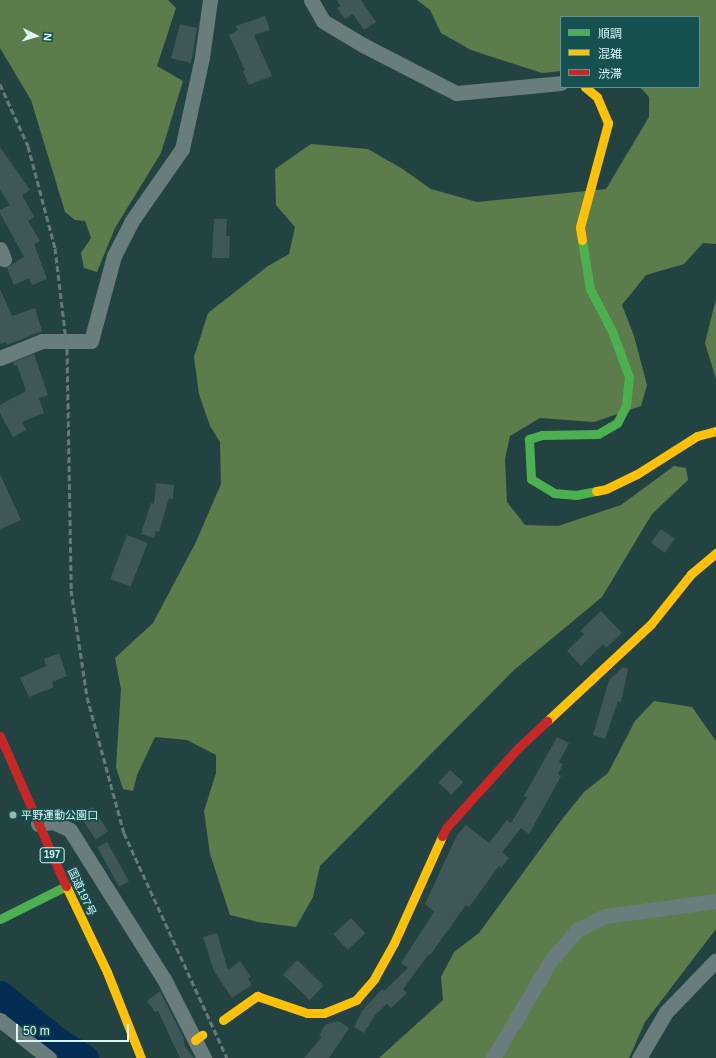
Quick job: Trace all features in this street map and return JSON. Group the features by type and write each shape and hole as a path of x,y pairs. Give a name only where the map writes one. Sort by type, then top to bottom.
{"main road":[{"path":"586,88 597,97 608,123 580,227 590,289 612,331 629,376 626,406 617,423 598,434 542,435 529,439 531,479 554,493 576,495 606,489 637,474 697,436 716,431"},
{"path":"223,1020 257,996 313,1013 324,1013 356,1000 374,979 394,943 446,828 518,748 651,624 691,574 716,553"},
{"name":"国道197号","path":"0,736 38,824 106,972 141,1058"},
{"path":"0,919 66,886"}],"street":[{"path":"0,358 42,341 91,341 114,256 131,222 182,149 202,57 210,0"},
{"path":"311,0 323,21 363,45 456,93 560,83"},
{"path":"38,824 53,822 70,830 164,979 198,1037 204,1058"},
{"path":"493,1058 551,960 577,930 605,916 716,901"},
{"path":"639,1058 666,1012 716,960"},
{"path":"0,1020 49,1058"}],"green space":[{"path":"0,0 168,0 176,8 157,66 183,81 161,153 115,228 97,272 84,268 81,253 91,238 85,221 75,220 65,212 31,100 0,48"},
{"path":"417,0 716,0 716,244 703,243 684,264 646,275 622,305 634,336 647,385 641,406 594,422 540,418 510,436 505,459 507,502 525,525 558,526 621,505 674,466 686,468 688,480 652,514 602,597 514,670 320,866 313,897 296,927 258,922 230,915 210,854 204,811 216,773 216,755 187,740 155,737 137,775 133,791 123,789 116,767 121,689 115,658 153,623 196,542 221,484 220,442 210,426 199,394 194,357 208,313 268,266 289,254 295,227 276,205 275,169 311,144 368,149 401,168 431,189 477,202 606,189 649,117 649,97 641,88 700,88 700,16 560,16 560,71 542,73 471,50 441,33 430,10"},
{"path":"716,299 716,379 705,343"},
{"path":"654,701 692,707 716,741 716,929 645,1022 629,1058 379,1058 443,1000 441,977 454,952 479,933 563,818 584,792 608,773 635,721"}],"building":[{"path":"337,0 361,0 376,22 364,30 353,14 345,19 337,8 340,6"},
{"path":"265,16 270,30 254,35 272,76 249,85 243,71 245,70 229,35 238,30 236,26"},
{"path":"180,24 197,28 191,63 171,58"},
{"path":"0,147 30,190 22,195 34,217 28,221 40,241 34,244 47,279 32,285 29,278 14,285 7,268 24,257 0,213 0,210 10,205 0,190"},
{"path":"214,219 227,219 226,236 230,236 229,258 212,258"},
{"path":"0,289 12,316 35,308 42,331 7,345 6,342 0,344"},
{"path":"34,354 48,395 39,398 44,413 22,422 26,430 13,437 0,413 0,405 26,391 17,365 14,366 13,362"},
{"path":"0,474 21,520 0,529"},
{"path":"156,483 174,485 173,499 169,498 159,532 156,531 154,538 141,534 151,503 154,504"},
{"path":"661,529 675,539 665,553 651,543"},
{"path":"127,535 148,543 131,587 110,579"},
{"path":"601,611 622,633 606,648 603,644 581,666 567,651 584,634 580,631"},
{"path":"59,653 67,676 52,682 54,687 29,697 20,678 46,666 44,659"},
{"path":"623,667 628,669 621,702 618,701 605,739 593,735 609,680"},
{"path":"557,737 569,743 559,762 563,764 558,774 561,776 529,834 521,828 502,852 509,858 501,868 499,866 469,907 466,905 403,989 407,993 391,1008 387,1004 375,1015 364,1033 354,1027 362,1011 382,989 384,991 408,968 401,963 434,912 425,904 457,835 466,825 489,843 507,820 511,823 527,797 524,796"},
{"path":"450,770 463,782 452,795 438,782"},
{"path":"92,807 108,831 96,839 80,815"},
{"path":"107,842 129,881 119,887 97,847"},
{"path":"351,918 365,933 348,950 333,934"},
{"path":"217,933 228,970 240,961 251,977 248,979 252,985 232,998 214,971 203,937"},
{"path":"297,960 324,986 310,1000 283,974"},
{"path":"160,991 183,1037 185,1047 194,1058 180,1058 158,1011 155,1012 147,1001"},
{"path":"338,1021 349,1028 329,1058 304,1058 322,1037 319,1036 325,1025"}],"waterway":[{"path":"0,994 54,1038 85,1058"}],"railway":[{"path":"0,84 28,146 55,248 67,349 71,590 87,697 124,833 227,1058"}],"traffic: fast":[{"path":"582,240 590,289 612,331 629,377 626,406 617,423 598,434 542,435 529,439 531,479 554,493 576,495 596,491"},
{"path":"0,919 66,886"}],"traffic: slow":[{"path":"582,240 580,227 608,123 597,97 586,88"},
{"path":"596,491 606,489 637,474 697,436 716,431"},
{"path":"547,721 651,624 691,574 716,553"},
{"path":"223,1020 257,996 307,1013 324,1013 356,1000 374,979 394,943 442,836"},
{"path":"66,886 107,972 141,1058"},
{"path":"195,1040 202,1035"}],"traffic: jam":[{"path":"442,836 446,828 518,748 547,721"},
{"path":"0,736 66,886"}],"place":[{"name":"平野運動公園口","path":"13,815"}]}
